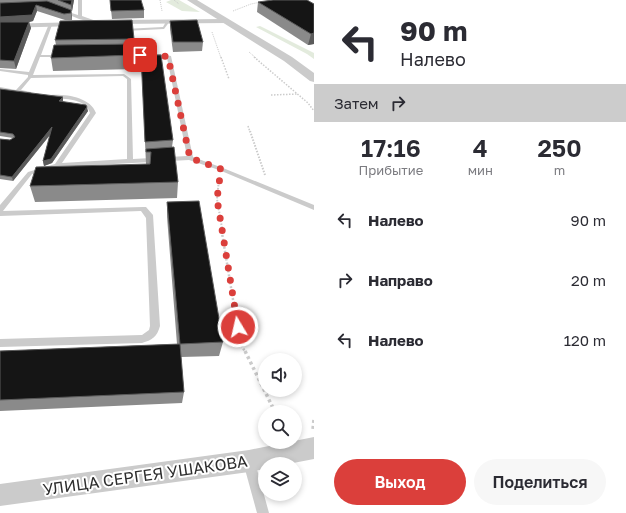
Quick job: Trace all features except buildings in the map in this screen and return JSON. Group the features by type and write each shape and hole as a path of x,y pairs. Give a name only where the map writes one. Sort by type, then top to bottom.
{"street":[{"path":"191,0 226,17 288,59 314,79"},
{"path":"0,26 98,23 165,18 206,22 226,17"},
{"name":"УЛИЦА СЕРГЕЯ УШАКОВА","path":"0,496 249,461 314,448"}],"lane":[{"path":"80,0 80,18"},
{"path":"60,11 98,23"},
{"path":"117,30 164,28 165,18"},
{"path":"18,91 30,76 50,25"},
{"path":"116,55 155,54 168,57 190,158"},
{"path":"38,56 69,56"},
{"path":"0,70 30,76 124,75 127,77 129,79 130,162"},
{"path":"0,89 34,94"},
{"path":"42,95 80,100 92,109 92,113 57,166"},
{"path":"0,210 30,173 57,166 190,158 221,169 314,208"},
{"path":"0,214 143,210 150,217 155,326 151,336 142,339 0,343"},
{"path":"249,461 263,513"}],"path":[{"path":"160,0 165,18"},
{"path":"226,17 251,4 271,0"},
{"path":"206,22 229,79"},
{"path":"247,50 298,94 314,111"},
{"path":"270,95 298,94"},
{"path":"248,126 270,189"},
{"path":"221,169 217,199 240,342 272,405"}],"shaded area":[{"path":"171,0 179,0 200,12 182,11 166,2"},
{"path":"260,26 314,53 314,59 256,27"}],"route":[{"path":"140,55 155,54 168,57 170,60 190,158 221,169 217,199 238,327"}]}
